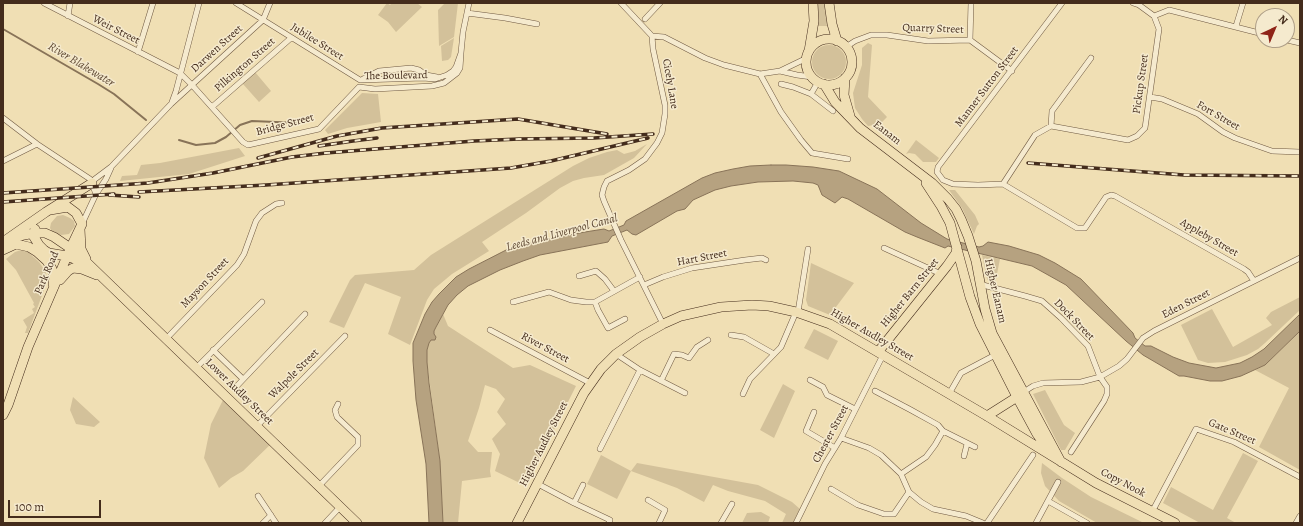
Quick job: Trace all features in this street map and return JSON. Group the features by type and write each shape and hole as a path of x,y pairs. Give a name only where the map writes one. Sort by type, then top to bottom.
{"highway":[{"path":"808,55 814,46 820,42 832,40 837,41 846,47 851,56 852,64 850,72 845,78 835,84 818,81 808,72 808,55 814,20 813,3"},
{"path":"829,3 832,24 837,41"},
{"name":"Eanam","path":"845,78 844,95 850,117"},
{"name":"Eanam","path":"818,81 835,102 860,128 910,167"},
{"name":"Higher Eanam","path":"910,167 939,190 956,209 968,236 976,261 979,284 985,309 999,353"},
{"name":"Higher Eanam","path":"920,174 946,214 954,234 954,256 961,264 970,297 980,324 999,353 1020,394 1037,434 1057,460"},
{"path":"6,240 89,182"},
{"path":"69,252 49,253 36,241 34,233 38,220 48,211 68,208 76,213 81,227 81,248 90,266"},
{"name":"Park Road","path":"3,415 28,347 81,227"},
{"path":"6,240 40,232 49,235 69,252 90,266"},
{"path":"3,250 16,244 29,247 37,252 47,261 52,269 54,277 53,289"},
{"path":"954,256 953,264 961,264 970,267 978,273"},
{"name":"Higher Barn Street","path":"881,353 954,256"},
{"name":"Lower Audley Street","path":"90,266 357,523"},
{"name":"Lower Audley Street","path":"53,289 68,271 73,268 89,272 104,279"},
{"name":"Higher Audley Street","path":"517,523 584,393 601,369 616,354 640,336 663,324 693,313 736,305 769,306 797,312 830,324 987,416 1057,460"},
{"path":"987,416 1020,394"},
{"name":"Copy Nook","path":"1057,460 1096,483 1175,523"}],"street":[{"name":"Weir Street","path":"44,3 180,73 237,135 248,144"},
{"path":"68,16 70,3"},
{"path":"138,52 153,3"},
{"name":"Darwen Street","path":"171,104 176,91 199,3"},
{"name":"Jubilee Street","path":"236,3 360,80"},
{"name":"Darwen Street","path":"111,167 171,104 263,20 270,3"},
{"path":"360,80 435,79 453,72 461,53 466,13 469,3"},
{"path":"621,3 652,36 664,37 705,58 724,65 760,74 780,71 808,55"},
{"path":"645,19 660,3"},
{"path":"970,40 971,3"},
{"name":"Manner Sutton Street","path":"1002,184 954,184 947,182 940,176 937,172 938,167 1062,3"},
{"path":"1133,3 1139,5 1154,16 1169,10 1255,32"},
{"path":"1236,26 1243,3"},
{"path":"466,13 537,24"},
{"name":"Pickup Street","path":"1051,126 1128,140 1137,136 1145,128 1159,29 1154,16"},
{"name":"Quarry Street","path":"846,47 855,41 871,35 887,35 928,41 970,40 1012,71"},
{"name":"Cicely Lane","path":"640,277 621,240 602,195 607,181 629,170 645,159 657,143 663,127 665,105 653,49 652,36"},
{"name":"Pilkington Street","path":"212,107 291,38"},
{"name":"The Boulevard","path":"359,87 375,89 425,86 444,83 458,73 460,68 461,53"},
{"path":"1002,184 1035,135 1051,126 1052,111 1091,58"},
{"name":"The Boulevard","path":"360,80 379,71 411,68 419,70 426,75 439,78"},
{"path":"780,71 818,81 811,94"},
{"path":"760,74 781,112 812,153 848,159"},
{"path":"781,84 811,94 833,111"},
{"name":"Bridge Street","path":"248,144 319,128 359,87"},
{"name":"Fort Street","path":"1150,97 1162,99 1198,114 1223,132 1235,138 1272,151 1300,152"},
{"path":"3,118 89,182 96,194"},
{"path":"3,161 37,144"},
{"path":"89,182 96,179 111,167"},
{"name":"Park Road","path":"81,227 96,194 106,179 111,167"},
{"name":"Appleby Street","path":"1002,184 1077,228 1085,228 1106,197 1111,195 1115,196 1244,269 1254,281"},
{"name":"Mayson Street","path":"166,339 237,265 244,254 256,222 262,214 276,204 282,203"},
{"path":"884,248 941,274"},
{"path":"743,394 750,379 781,347 797,312 808,249"},
{"name":"Hart Street","path":"644,285 692,268 762,258 766,260"},
{"path":"1254,281 1300,258"},
{"path":"578,276 596,271 605,279 614,291"},
{"path":"512,302 549,292 571,300 595,302 640,277 663,324"},
{"name":"Eden Street","path":"1100,377 1119,366 1133,352 1143,338 1154,331 1254,281"},
{"name":"Dock Street","path":"979,284 1042,301 1088,346 1100,377 1108,390 1106,398 1071,452"},
{"path":"196,368 262,302"},
{"path":"595,302 608,328 625,320"},
{"path":"235,388 305,314"},
{"name":"River Street","path":"490,330 590,383"},
{"path":"731,335 744,337 774,354"},
{"name":"Walpole Street","path":"257,426 345,336"},
{"path":"662,381 674,354 682,354 689,358 697,347 708,340"},
{"path":"213,350 243,379"},
{"name":"Chester Street","path":"796,523 841,438 881,353"},
{"path":"949,394 961,373 999,353"},
{"path":"616,354 640,370 685,393"},
{"path":"600,449 640,370"},
{"path":"1020,394 1033,386 1043,383 1081,382 1100,377"},
{"path":"810,380 823,387 827,395 855,409"},
{"path":"882,395 885,388"},
{"path":"875,391 938,425 943,431 975,448"},
{"path":"319,486 358,445 358,437 337,417 335,410 338,404"},
{"path":"814,412 806,431 835,448"},
{"name":"Gate Street","path":"1152,512 1196,429 1234,442 1300,477"},
{"path":"901,474 926,457 943,431"},
{"path":"841,438 869,448 881,455 901,474 909,492 921,502 933,509 966,516 983,523"},
{"path":"964,456 967,444"},
{"path":"987,523 1033,455"},
{"path":"1036,523 1058,482"},
{"path":"538,484 610,520 609,523"},
{"path":"574,503 583,485"},
{"path":"831,489 858,505 884,514 894,514 909,492"},
{"path":"258,496 276,523"},
{"path":"648,500 665,510 659,523"},
{"path":"1048,501 1088,523"},
{"path":"721,523 732,504"},
{"path":"325,523 340,507"},
{"path":"263,523 271,515"},
{"path":"1296,523 1300,516"}],"shaded area":[{"path":"387,3 390,5 392,3 417,3 422,7 396,32 388,22 378,15"},
{"path":"445,3 458,3 454,37 439,46 438,10"},
{"path":"818,3 826,3 828,26 818,26"},
{"path":"454,38 451,57 448,60 442,61 441,46"},
{"path":"868,43 872,45 868,97 887,117 880,124 868,126 855,108 853,93 862,65 862,48"},
{"path":"829,45 841,50 846,62 841,74 829,79 817,74 812,62 817,50"},
{"path":"255,72 271,91 259,102 243,84 243,82"},
{"path":"362,93 378,94 381,122 347,128 328,134 325,130"},
{"path":"916,140 939,158 936,162 923,162 915,154 906,154"},
{"path":"647,144 634,158 604,175 573,181 560,188 526,213 482,242 489,251 452,274 434,289 427,300 410,345 388,334 401,297 365,283 344,328 329,322 350,280 355,275 414,270 431,255 573,166 589,158 607,152 617,150 624,154 635,151"},
{"path":"239,148 245,156 189,174 120,181 122,176 137,175 141,165 160,163"},
{"path":"771,165 813,167 839,171 877,189 921,223 947,239 979,247 988,242 1009,246 1039,255 1081,279 1133,333 1135,338 1145,346 1151,346 1189,363 1216,368 1240,363 1264,349 1300,314 1300,331 1265,365 1241,376 1222,381 1210,381 1179,376 1143,355 1066,285 1032,266 948,246 945,248 905,232 848,199 842,197 835,203 822,195 818,185 813,183 793,181 758,182 731,186 715,190 693,200 685,209 677,211 636,235 627,230 612,236 608,242 540,255 500,270 468,286 448,305 434,331 436,337 435,340 431,340 427,350 429,383 440,461 443,523 429,523 426,464 416,400 413,343 425,314 439,294 456,277 510,248 585,232 604,229 609,231 624,225 626,221 702,178 733,169 750,166"},
{"path":"949,190 955,190 975,215 979,224 974,234 962,208"},
{"path":"63,215 74,221 75,226 69,234 61,235 52,232 50,228 51,223 57,216"},
{"path":"21,250 27,251 39,262 46,272 47,282 28,333 25,333 27,327 23,320 34,313 32,309 35,307 33,304 34,303 16,270 6,259 15,252"},
{"path":"982,255 1000,259 995,284 991,283 987,279"},
{"path":"811,263 854,283 830,315 808,306 806,300"},
{"path":"1300,297 1300,310 1265,343 1247,355 1225,362 1208,363 1198,360 1181,325 1212,309 1233,347 1272,325 1266,318 1271,312"},
{"path":"443,314 448,326 513,368 530,365 576,386 526,486 495,471 500,454 492,439 506,424 497,412 505,399 496,389 485,385 468,441 478,452 492,452 490,471 491,477 462,481 458,523 443,523 440,461 427,362 427,350 429,343"},
{"path":"814,329 838,341 828,360 804,348"},
{"path":"1300,331 1300,470 1259,447 1289,388 1255,370 1265,365"},
{"path":"783,384 795,391 774,438 760,430"},
{"path":"1045,390 1064,425 1075,433 1065,450 1061,450 1033,394"},
{"path":"225,396 273,442 243,471 231,478 219,488 204,458 211,424"},
{"path":"73,397 100,422 94,427 76,424 70,410"},
{"path":"1243,453 1258,461 1227,518 1236,523 1200,523 1163,503 1171,487 1213,510"},
{"path":"601,455 631,471 617,499 587,484"},
{"path":"637,463 758,485 792,502 800,509 793,523 782,523 786,514 765,501 728,491 713,485 704,502 677,488 631,471"},
{"path":"1042,463 1091,497 1144,523 1097,523 1059,501 1045,486 1041,473"},
{"path":"761,512 770,517 768,523 742,523 747,513"}],"waterway":[{"name":"River Blakewater","path":"3,29 114,94 146,120"},
{"name":"River Blakewater","path":"179,140 196,145 215,143 226,137 240,125 252,121 300,123"}],"railway":[{"path":"258,158 337,136 382,128 518,119 607,134"},
{"path":"3,193 148,183 213,173 292,157 326,153 474,141 594,138 653,134"},
{"path":"319,146 377,138"},
{"path":"139,192 511,168 551,161 648,138"},
{"path":"1028,163 1184,175 1300,176"},
{"path":"3,202 114,194"},
{"path":"109,195 139,197"}],"water label":[{"name":"Leeds and Liverpool Canal","path":"562,233"}]}
